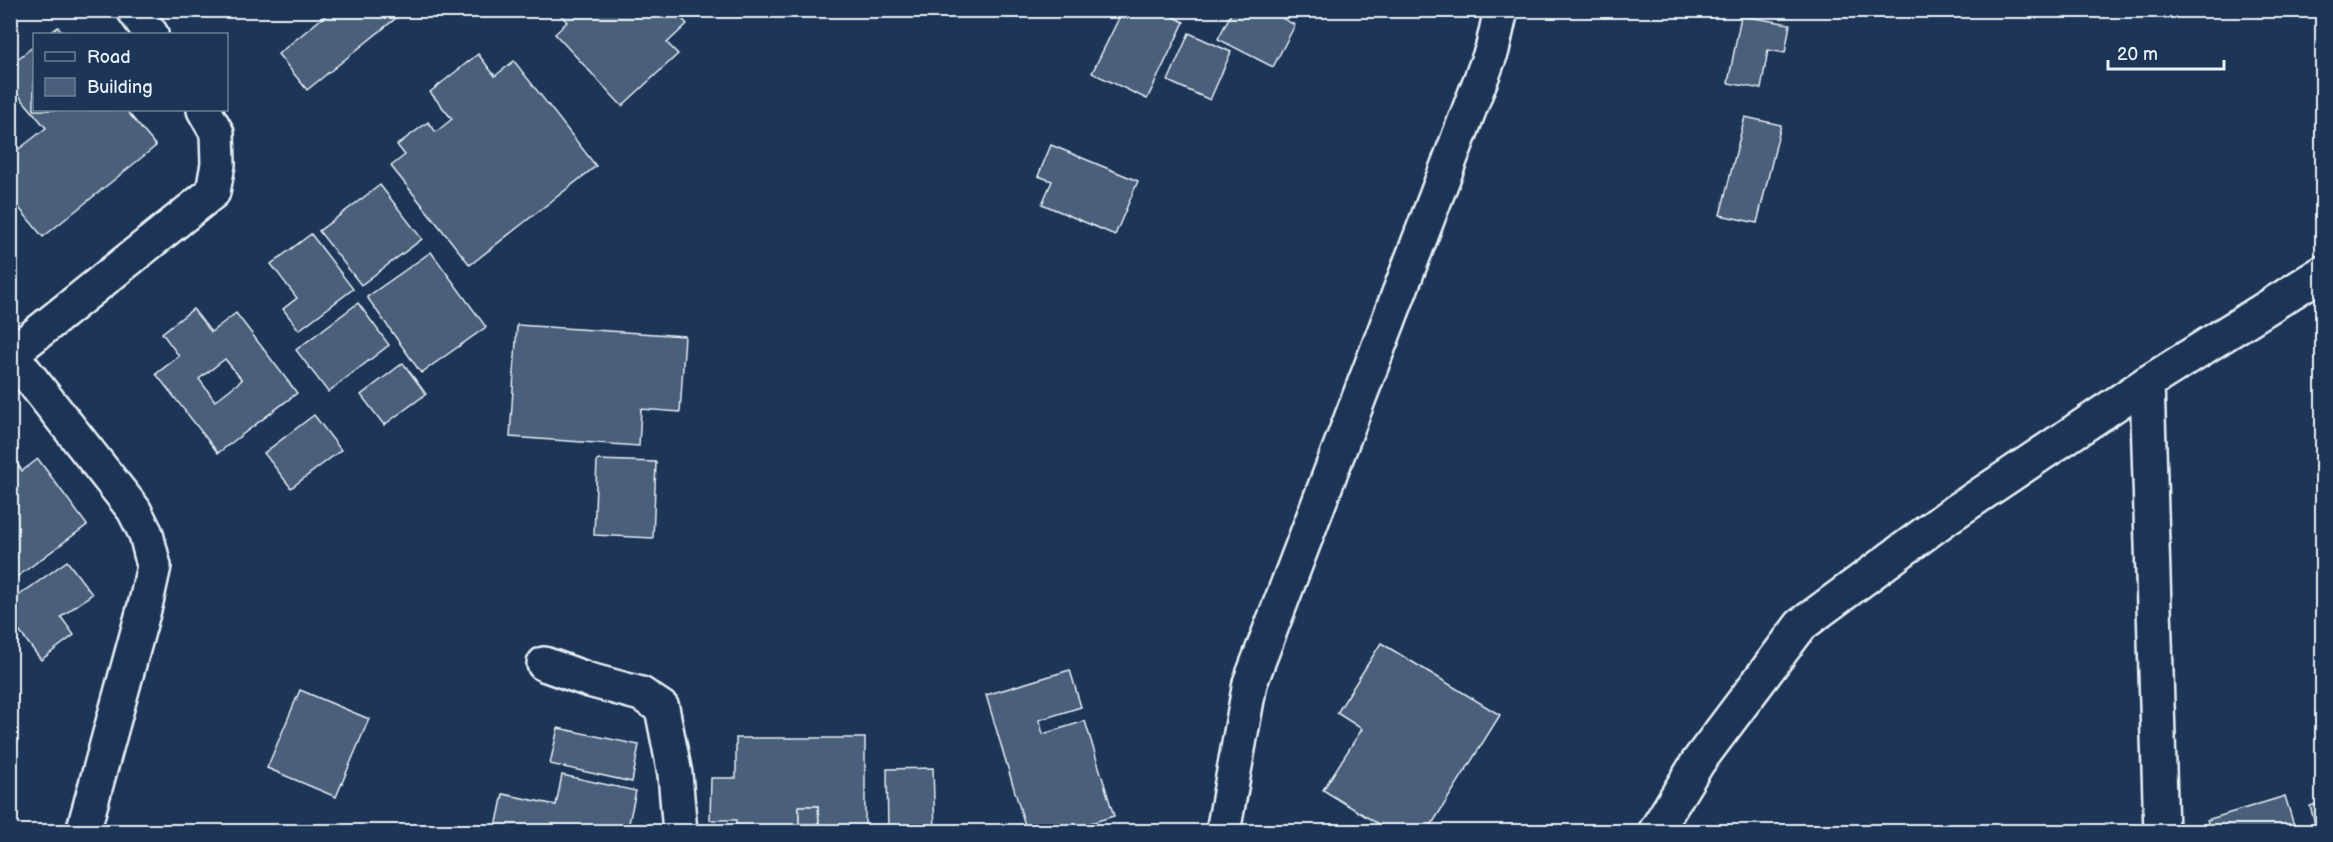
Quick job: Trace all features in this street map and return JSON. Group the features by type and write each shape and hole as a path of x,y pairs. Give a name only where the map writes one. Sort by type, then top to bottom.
{"street":[{"path":"134,10 150,33"},
{"path":"1222,831 1250,683 1492,50 1502,10"},
{"path":"83,831 154,566 146,534 134,510 11,355 213,192 218,164 217,133 205,111"},
{"path":"1655,831 1698,762 1801,625 1946,518 2147,383 2322,273"},
{"path":"2147,383 2161,831"},
{"path":"544,664 589,680 641,694 662,708 675,774 680,831"}],"building":[{"path":"332,10 398,10 401,14 307,90 278,54"},
{"path":"556,10 674,10 687,24 667,43 678,54 622,106 555,34 567,22"},
{"path":"1123,10 1160,10 1184,22 1147,99 1092,73"},
{"path":"1233,10 1267,10 1295,25 1273,67 1218,39"},
{"path":"1741,16 1790,24 1785,53 1768,50 1761,89 1728,83"},
{"path":"58,27 63,33 50,33"},
{"path":"1189,33 1231,52 1210,100 1168,81"},
{"path":"33,47 33,111 127,111 156,146 43,237 10,197 10,156 46,128 10,85 10,65"},
{"path":"478,54 495,76 514,61 596,166 470,265 391,166 405,155 397,145 428,122 436,132 452,119 430,92"},
{"path":"1745,117 1781,125 1757,223 1720,215"},
{"path":"1051,145 1138,181 1115,235 1042,204 1052,181 1038,176"},
{"path":"380,185 422,239 361,285 319,231"},
{"path":"311,234 353,289 299,330 283,309 297,298 271,264"},
{"path":"431,252 486,327 421,373 367,297"},
{"path":"358,303 389,345 328,392 296,350"},
{"path":"193,309 211,332 236,313 297,393 218,453 156,374 179,356 162,333","holes":["225,359 242,380 215,401 199,379"]},
{"path":"517,325 685,336 680,412 641,409 639,446 510,437"},
{"path":"403,363 426,394 384,425 361,395"},
{"path":"314,415 341,450 291,488 264,453"},
{"path":"38,459 87,525 10,582 10,467 17,463 22,471"},
{"path":"597,460 656,462 653,538 594,535"},
{"path":"67,561 92,594 61,617 74,635 41,660 10,619 10,602"},
{"path":"1381,643 1500,715 1427,832 1391,832 1323,790 1362,729 1337,713"},
{"path":"1070,670 1081,707 1039,720 1043,734 1085,721 1114,816 1061,832 1027,832 986,695"},
{"path":"300,690 369,719 336,797 267,768"},
{"path":"558,728 639,745 632,782 550,764"},
{"path":"736,738 865,738 865,832 736,832 736,820 710,820 711,778 736,778","holes":["799,806 818,806 819,824 799,824"]},
{"path":"933,768 935,832 888,832 887,769"},
{"path":"562,775 636,791 627,832 495,832 503,794 556,805"},
{"path":"2285,796 2296,832 2211,832 2207,820"},
{"path":"2322,802 2322,832 2317,832 2310,806"},
{"path":"799,806 818,806 819,824 799,824"}]}
